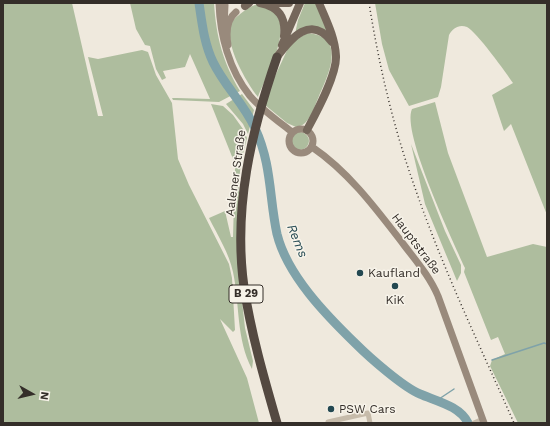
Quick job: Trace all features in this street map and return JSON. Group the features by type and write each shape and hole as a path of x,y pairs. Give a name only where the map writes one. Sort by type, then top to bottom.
{"highway":[{"name":"Aalener Straße","path":"277,57 255,126 241,206 241,246 244,286 252,330 277,423"}],"main road":[{"path":"260,3 272,6 282,16 284,29 282,44"},
{"path":"273,3 289,3"},
{"name":"Aalener Straße","path":"277,57 300,3"},
{"path":"307,130 334,69 336,58 334,44 319,3"},
{"path":"222,4 230,11 236,12"},
{"path":"222,4 224,42 241,83 259,105 292,132"},
{"path":"247,4 236,12 230,19 227,26 228,45 241,74 259,105"},
{"path":"277,57 293,37 305,30 318,31 324,34 334,44"},
{"path":"299,129 307,130 312,136 312,147 306,152 294,152 288,143 292,132 299,129"},
{"name":"Hauptstraße","path":"312,147 343,172 360,191 392,228 430,281 438,296 483,421"}],"street":[{"path":"328,422 368,413 370,423"},
{"path":"474,423 483,421"}],"green space":[{"path":"3,3 72,3 98,116 103,116 88,57 98,59 142,50 148,52 156,75 172,103 178,159 189,185 229,264 232,278 235,330 233,332 220,319 247,378 259,423 3,423"},
{"path":"130,3 214,3 221,49 229,70 240,91 219,102 173,100 172,98 210,99 190,54 185,67 163,71 166,78 162,80 156,69 150,46 145,45 136,29"},
{"path":"305,3 317,3 328,30 295,34 298,20"},
{"path":"375,3 547,3 547,215 511,124 504,131 492,95 513,83 484,44 467,27 459,26 452,30 449,35 441,87 438,97 409,106 389,70 382,44"},
{"path":"257,4 274,11 279,19 281,30 272,66 258,97 242,73 237,62 233,52 230,32 231,24 235,18"},
{"path":"307,33 319,36 327,41 331,48 332,57 327,77 311,114 304,124 296,127 287,123 265,105 269,89 290,44"},
{"path":"242,94 254,110 248,134 243,124 226,104"},
{"path":"435,102 448,153 487,257 533,244 547,247 547,423 518,423 490,366 492,360 505,354 498,337 491,340 464,272 465,268 430,187 414,140 411,121 412,109"},
{"path":"211,104 223,106 233,115 243,129 247,138 241,162 239,181 239,274 245,328 253,361 252,369 243,346 233,272 229,258 209,218 225,211 231,237 233,237 235,168 233,159"},
{"path":"300,132 306,135 309,141 306,147 300,150 294,147 291,141 294,135"},
{"path":"411,144 445,231 461,265 461,273 457,281 425,204"}],"waterway":[{"name":"Rems","path":"199,3 205,40 213,62 255,128 267,168 277,234 282,249 298,279 332,320 377,364 413,390 454,408 468,423"},
{"path":"492,360 544,343 547,344"},
{"path":"436,401 454,389"}],"railway":[{"path":"369,3 387,95 406,163 449,276 514,423"}],"place":[{"name":"Kaufland","path":"360,273"},
{"name":"KiK","path":"395,286"},
{"name":"PSW Cars","path":"331,409"}]}
